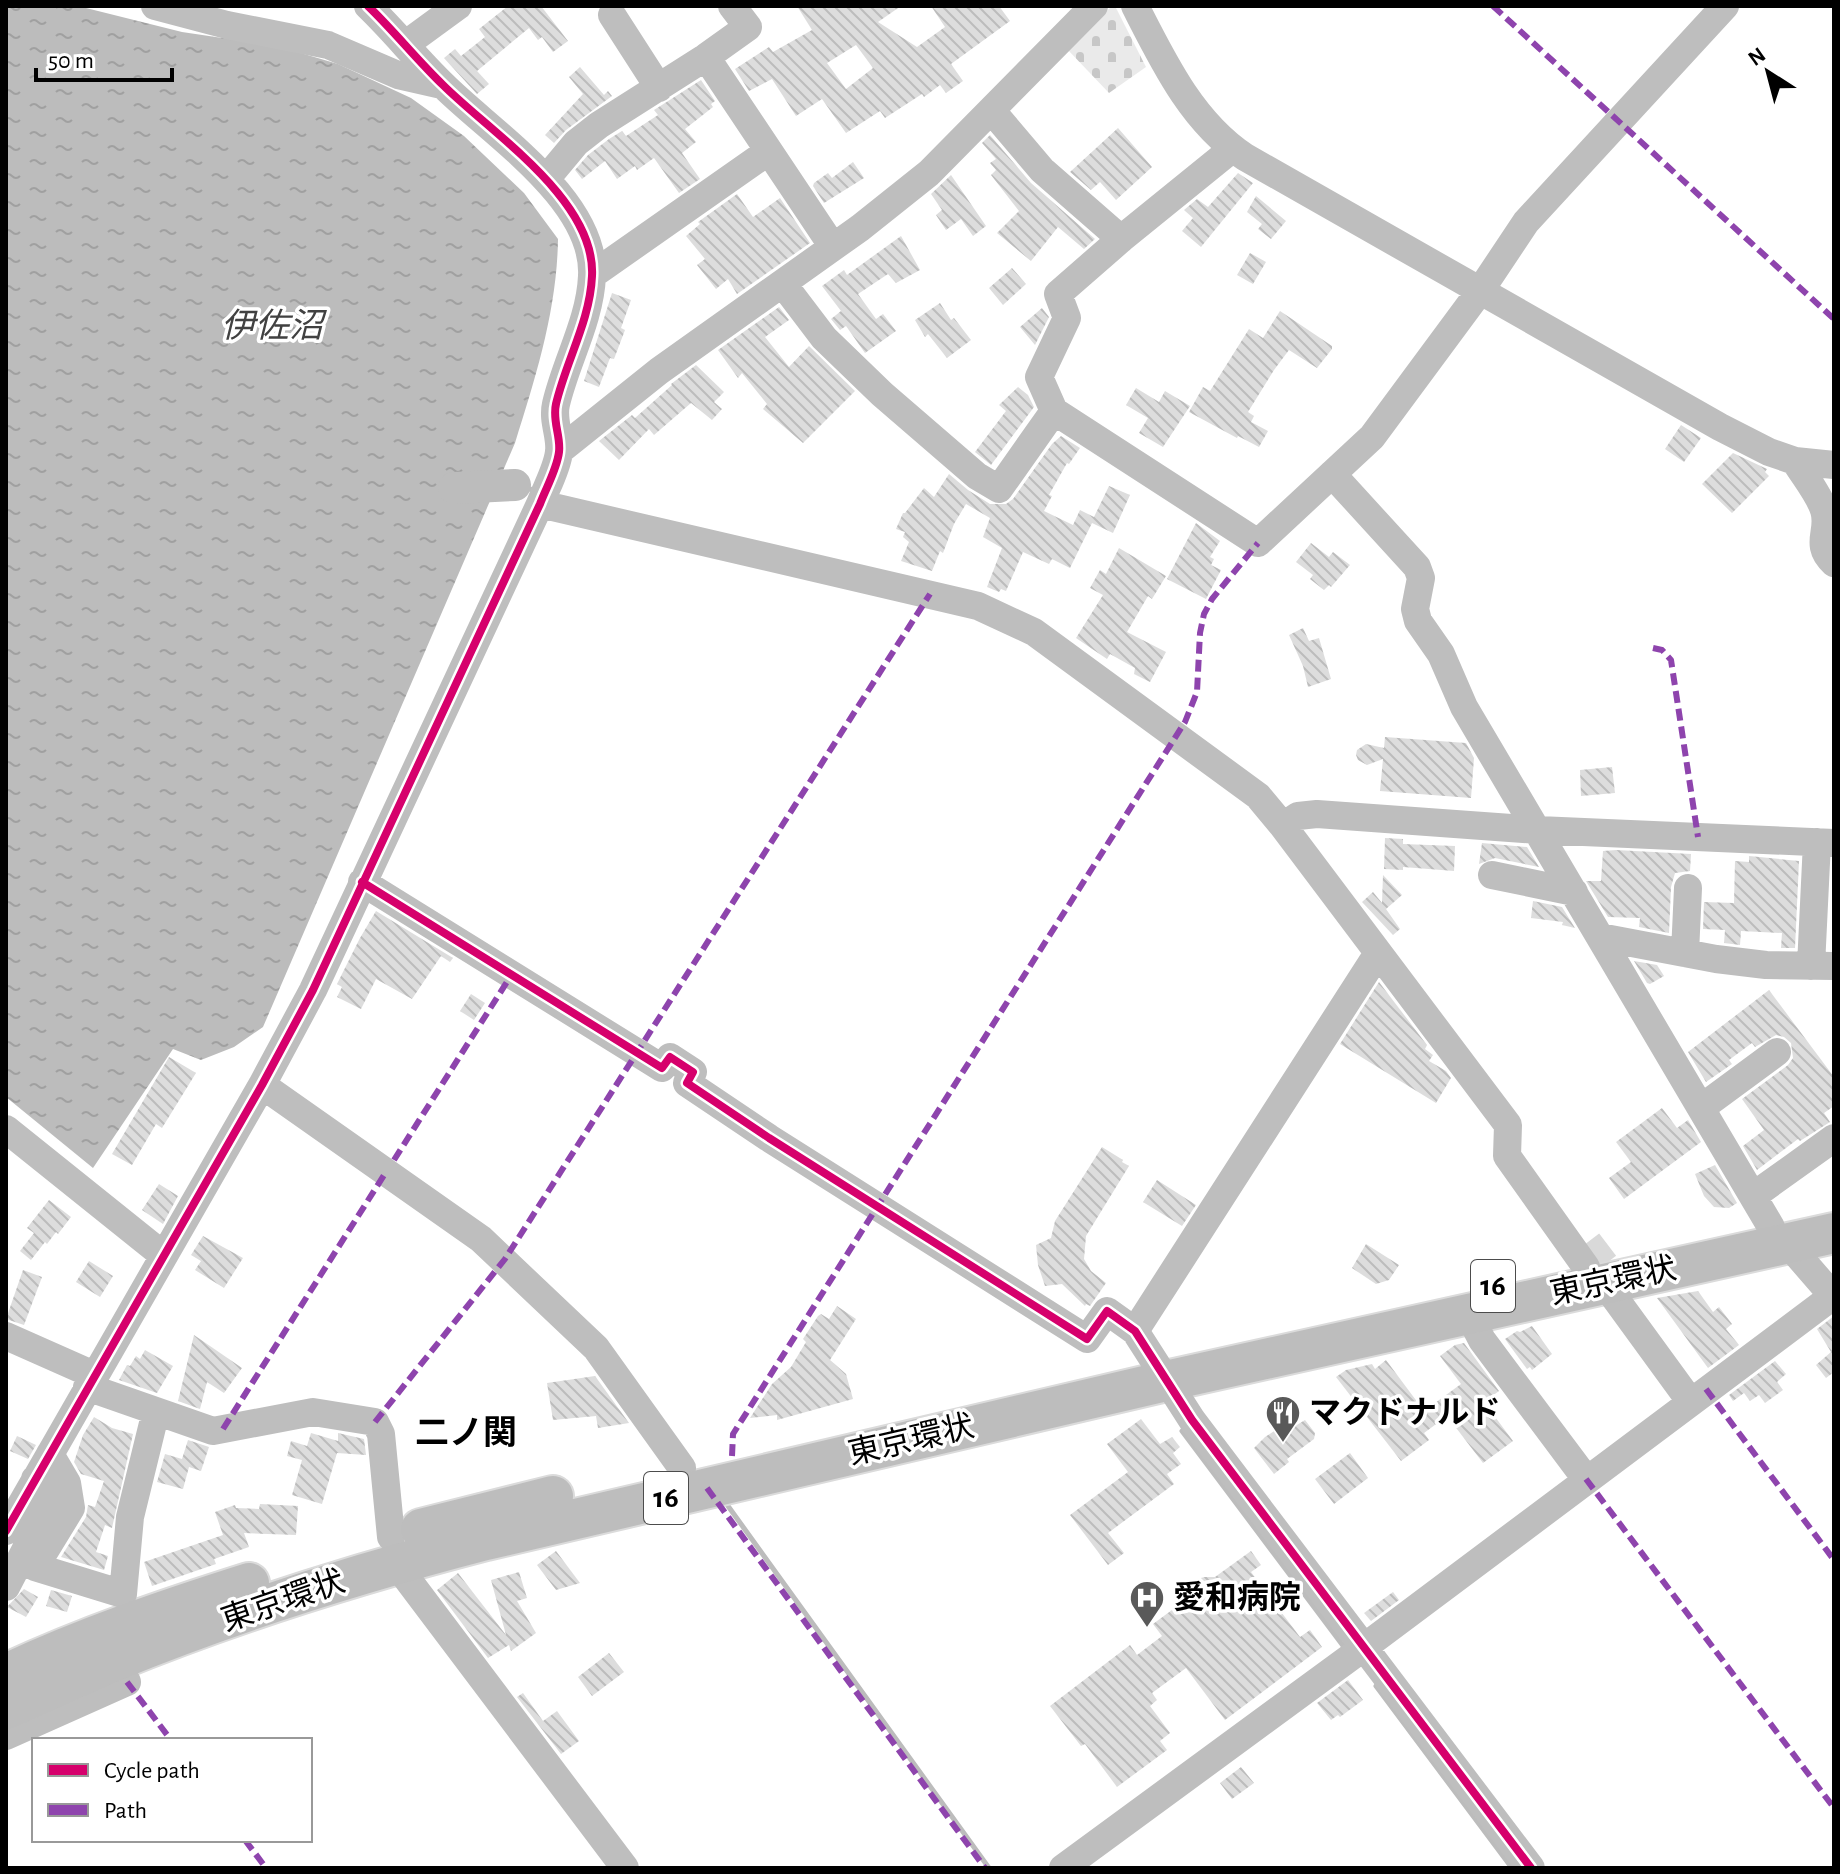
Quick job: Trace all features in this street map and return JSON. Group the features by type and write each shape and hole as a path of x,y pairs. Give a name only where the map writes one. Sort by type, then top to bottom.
{"highway":[{"name":"東京環状","path":"6,1674 133,1621 394,1550 486,1540 1151,1356 1468,1313 1770,1222 1834,1213"},
{"name":"東京環状","path":"1770,1222 1834,1233"},
{"name":"東京環状","path":"6,1709 112,1662 251,1610 483,1511 682,1468 1151,1356 1603,1273"}],"street":[{"path":"155,6 227,25 328,45 398,75 442,85"},
{"path":"6,1531 262,1085 313,990 540,504 559,451 554,422 556,404 584,319 592,275 590,252 580,228 546,179 442,85 368,6"},
{"path":"406,44 458,6"},
{"path":"546,179 587,134 748,27 732,6"},
{"path":"559,451 659,371 783,284 929,173 1094,6"},
{"path":"1135,6 1174,79 1196,111 1232,149 1720,427 1769,452 1795,461 1834,465"},
{"path":"1232,149 1058,294 1067,318 1039,377 1054,411 1258,543 1372,437 1480,291 1526,222 1725,6"},
{"path":"612,15 659,88"},
{"path":"706,57 833,247"},
{"path":"992,111 1042,170 1121,239"},
{"path":"592,275 769,151"},
{"path":"783,284 824,338 882,394 977,476 999,489 1054,411"},
{"path":"1795,461 1825,512 1822,546 1834,563"},
{"path":"1063,1868 1833,1296 1770,1222 1464,707 1441,654 1418,621 1415,609 1421,578 1417,567 1332,474"},
{"path":"540,504 978,606 1009,618 1034,632 1258,796 1508,1125 1507,1156 1603,1273 1696,1396"},
{"path":"1283,826 1298,816 1317,814 1821,849 1822,966 1766,965 1600,937"},
{"path":"1492,875 1574,892"},
{"path":"362,882 662,1068 670,1057 693,1072 687,1083 1087,1339 1107,1311 1151,1356 1192,1420 1531,1868"},
{"path":"1685,953 1688,888"},
{"path":"1151,1356 1378,953"},
{"path":"1701,1108 1777,1052"},
{"path":"262,1085 505,1259 596,1348 682,1468"},
{"path":"6,1129 163,1255"},
{"path":"1770,1222 1834,1138"},
{"path":"1468,1313 1482,1340 1586,1479"},
{"path":"6,1336 156,1411 213,1431 313,1412 375,1422 381,1434 394,1550 625,1868"},
{"path":"50,1454 67,1483 71,1508 35,1567 123,1594 130,1517 156,1411"},
{"path":"6,1587 51,1501 35,1479"},
{"path":"6,1736 127,1682 112,1662"}],"green space":[{"path":"1115,6 1146,67 1109,93 1067,49"}],"water":[{"name":"伊佐沼","path":"6,6 78,6 182,32 277,46 338,64 411,98 464,136 524,193 558,239 549,317 538,368 515,443 263,1027 234,1047 201,1060 173,1049 93,1168 6,1097"}],"building":[{"path":"508,6 541,6 568,41 553,52 542,37 538,40 529,28 477,71 489,84 477,94 444,58 455,49 461,56 485,37 479,29"},
{"path":"797,6 901,6 878,22 917,47 945,27 931,6 999,6 1010,21 951,64 963,81 946,93 940,85 885,118 880,111 846,133 822,99 796,116 772,79 749,91 735,69 769,47 773,52 812,30","holes":["856,45 873,68 846,89 827,63"]},
{"path":"580,67 604,95 608,91 612,96 566,130 554,143 545,135 583,94 569,77"},
{"path":"701,80 715,101 711,104 713,107 685,129 696,142 682,153 700,179 679,193 654,158 637,170 635,166 617,179 605,161 582,179 575,170 609,139 622,131 626,136 658,115 654,110"},
{"path":"1118,128 1152,167 1116,200 1100,182 1091,190 1070,172"},
{"path":"990,135 1031,183 1095,239 1084,249 1058,227 1031,261 997,233 1019,211 991,175 996,170 990,163 996,159 982,143"},
{"path":"853,162 864,178 824,203 814,183 828,173 832,178"},
{"path":"1238,173 1253,183 1201,247 1182,231 1193,218 1184,210 1197,199 1208,207"},
{"path":"951,175 986,226 973,236 961,219 946,230 936,215 942,210 931,194"},
{"path":"737,194 753,217 780,198 810,243 737,294 728,279 716,289 697,265 705,259 686,236 700,224 698,222"},
{"path":"1256,196 1286,221 1271,239 1258,229 1262,224 1247,212"},
{"path":"901,236 920,270 896,283 888,274 858,294 876,319 883,314 896,331 865,353 846,326 840,330 831,319 841,311 822,286 844,270 847,275"},
{"path":"1250,253 1266,262 1253,284 1237,275"},
{"path":"1012,268 1026,284 1003,305 989,288"},
{"path":"612,293 631,300 621,328 625,330 599,387 584,381"},
{"path":"940,303 951,320 954,318 971,340 947,358 928,334 925,337 915,320"},
{"path":"779,307 789,320 765,337 789,367 809,346 855,391 803,443 763,409 767,404 742,373 738,378 718,350"},
{"path":"1042,308 1049,317 1035,345 1020,327"},
{"path":"1280,311 1332,346 1332,349 1317,368 1289,350 1274,370 1248,412 1254,416 1251,422 1268,431 1259,447 1189,412 1203,387 1210,391 1249,329 1263,338"},
{"path":"696,365 724,392 714,402 722,409 712,420 691,403 654,435 649,429 619,460 599,441 632,415 635,418"},
{"path":"1018,387 1028,395 1034,407 991,465 975,452 1006,411 999,405"},
{"path":"1136,388 1159,402 1165,391 1190,406 1163,447 1139,433 1148,418 1126,405"},
{"path":"1681,425 1701,438 1684,462 1665,449"},
{"path":"1061,436 1080,448 1067,463 1049,495 1052,496 1044,511 1073,525 1080,510 1094,517 1109,486 1130,495 1113,533 1092,523 1070,568 1052,559 1049,564 1023,552 1006,591 1001,589 999,592 987,587 1002,548 983,537 990,518 966,504 932,571 901,561 909,542 903,537 905,532 896,529 903,513 924,488 934,497 949,474 990,504 1006,504"},
{"path":"1733,453 1767,469 1765,472 1769,476 1732,513 1702,484"},
{"path":"1196,523 1220,541 1210,557 1214,559 1211,565 1221,570 1206,599 1167,579"},
{"path":"1311,543 1329,557 1333,552 1350,565 1331,587 1329,585 1324,590 1310,579 1313,575 1296,562"},
{"path":"1119,548 1166,576 1152,599 1148,596 1127,632 1166,652 1150,682 1134,674 1135,668 1110,654 1107,659 1076,638 1103,595 1090,588 1100,570 1106,574"},
{"path":"1303,628 1309,641 1319,638 1331,679 1308,687 1303,666 1289,635"},
{"path":"1385,737 1466,743 1474,758 1471,798 1380,791 1383,759 1367,765 1356,755 1357,750 1366,744 1384,748"},
{"path":"1612,767 1615,793 1581,796 1580,770"},
{"path":"1385,838 1403,839 1403,844 1455,846 1454,871 1403,867 1403,870 1384,869"},
{"path":"1482,843 1527,847 1539,867 1495,858 1479,864"},
{"path":"1603,851 1691,854 1690,871 1675,873 1671,887 1669,933 1639,927 1640,918 1608,917 1586,881 1601,881"},
{"path":"1749,856 1799,861 1795,948 1781,948 1782,933 1741,931 1740,945 1724,943 1725,930 1703,929 1704,902 1734,903 1735,861 1749,862"},
{"path":"1383,875 1402,895 1386,909 1400,929 1393,935 1362,902 1373,892 1382,903"},
{"path":"1533,901 1562,907 1575,928 1562,925 1563,922 1531,918"},
{"path":"376,911 453,958 450,962 441,956 412,999 376,979 361,1009 337,997 342,987 337,984"},
{"path":"1634,961 1657,965 1664,976 1647,983"},
{"path":"1379,982 1427,1045 1425,1049 1433,1055 1429,1061 1446,1071 1451,1078 1436,1103 1340,1044"},
{"path":"1769,990 1834,1077 1834,1106 1824,1113 1830,1122 1800,1141 1798,1139 1757,1170 1743,1146 1764,1130 1742,1099 1788,1065 1793,1058 1791,1043 1776,1035 1755,1047 1752,1043 1729,1060 1732,1064 1706,1082 1688,1052"},
{"path":"471,994 485,1003 474,1020 460,1011"},
{"path":"169,1057 196,1073 162,1128 156,1124 132,1165 112,1154"},
{"path":"1662,1108 1677,1128 1688,1120 1701,1142 1624,1199 1609,1178 1631,1162 1616,1142"},
{"path":"1102,1147 1129,1166 1086,1236 1084,1259 1091,1271 1106,1283 1090,1306 1085,1306 1062,1284 1045,1286 1036,1245 1051,1238 1055,1221"},
{"path":"1715,1165 1737,1203 1729,1208 1714,1207 1704,1196 1695,1174"},
{"path":"1157,1180 1196,1205 1182,1226 1143,1202"},
{"path":"159,1184 178,1196 163,1224 142,1210"},
{"path":"49,1200 71,1217 31,1260 20,1251 34,1233 27,1228"},
{"path":"203,1236 243,1258 224,1288 195,1270 201,1261 191,1255"},
{"path":"1366,1244 1399,1265 1389,1280 1376,1284 1352,1268"},
{"path":"89,1261 113,1276 100,1297 76,1282"},
{"path":"23,1270 42,1277 24,1325 6,1319"},
{"path":"1698,1291 1713,1312 1719,1307 1732,1324 1726,1329 1739,1345 1708,1368 1657,1298"},
{"path":"837,1306 856,1319 830,1360 846,1374 853,1399 777,1420 777,1415 750,1418 772,1384 791,1367 806,1342 803,1339 818,1316 821,1314 829,1319"},
{"path":"1834,1316 1834,1372 1826,1378 1816,1365 1831,1352 1817,1329"},
{"path":"1532,1326 1552,1354 1532,1370 1530,1367 1527,1369 1505,1339"},
{"path":"194,1335 242,1368 224,1393 207,1382 200,1409 178,1401"},
{"path":"1464,1343 1499,1391 1484,1402 1513,1441 1483,1463 1447,1416 1424,1433 1429,1440 1401,1461 1336,1377 1346,1370 1372,1364 1375,1369 1386,1360 1424,1411 1461,1384 1440,1356 1455,1345"},
{"path":"145,1350 173,1366 157,1393 119,1380 127,1365 130,1366 136,1356 140,1359"},
{"path":"1775,1361 1786,1374 1777,1382 1783,1390 1765,1403 1759,1395 1750,1401 1744,1393 1733,1401 1729,1395"},
{"path":"595,1376 629,1423 598,1428 596,1416 553,1420 547,1383"},
{"path":"94,1417 112,1428 133,1434 112,1528 105,1525 96,1552 108,1556 104,1570 61,1557 86,1517 88,1505 95,1507 104,1481 81,1474 74,1462 83,1435"},
{"path":"1141,1419 1160,1444 1172,1437 1180,1447 1173,1453 1181,1464 1167,1474 1174,1484 1108,1533 1124,1553 1108,1565 1070,1515 1128,1472 1107,1444"},
{"name":"マクドナルド","path":"1305,1420 1315,1433 1314,1439 1287,1459 1289,1462 1274,1474 1254,1448 1288,1422 1292,1428"},
{"path":"311,1433 338,1441 338,1433 364,1439 366,1455 337,1453 322,1504 292,1495 302,1460 287,1456 291,1441 307,1446"},
{"path":"17,1436 36,1445 28,1459 10,1451"},
{"path":"188,1440 209,1447 201,1471 189,1467 183,1489 157,1482 165,1454 182,1459"},
{"path":"1350,1453 1368,1478 1334,1504 1315,1479"},
{"path":"260,1504 298,1506 296,1535 244,1533 249,1547 214,1559 216,1564 152,1586 144,1562 223,1535 215,1512 235,1505 236,1508 259,1509"},
{"path":"556,1551 580,1583 556,1590 537,1565"},
{"path":"1251,1551 1261,1565 1251,1572 1300,1637 1310,1630 1322,1647 1225,1720 1186,1668 1152,1693 1157,1700 1150,1706 1170,1733 1160,1741 1167,1750 1117,1787 1085,1744 1081,1746 1050,1706 1130,1645 1137,1655 1162,1636 1153,1624 1176,1607 1188,1581 1215,1577"},
{"path":"519,1572 527,1598 517,1601 536,1633 511,1651 509,1645 488,1658 437,1590 458,1573 506,1635 491,1580"},
{"path":"24,1589 38,1597 26,1617 7,1607"},
{"path":"51,1590 72,1596 67,1612 46,1606"},
{"path":"1393,1592 1399,1600 1371,1621 1364,1613"},
{"path":"609,1653 624,1672 592,1696 578,1677"},
{"path":"1348,1680 1363,1700 1331,1720 1317,1703"},
{"path":"523,1693 543,1721 557,1711 579,1741 561,1754 517,1697"},
{"path":"1241,1767 1254,1783 1232,1799 1220,1783"}],"waterway":[{"path":"515,485 537,491"},
{"name":"伊佐沼","path":"454,488 515,485"},
{"path":"1182,1431 1347,1651"},
{"path":"728,1506 989,1868"},
{"path":"1376,1686 1512,1868"}],"tunnel":[{"path":"1588,1242 1626,1292"}],"marked path":[{"path":"1493,6 1834,319"},
{"path":"732,1456 733,1434 1185,722 1197,692 1204,614 1212,599 1258,543"},
{"path":"375,1422 505,1259 930,594"},
{"path":"1653,648 1662,650 1671,660 1698,837"},
{"path":"394,1160 512,974"},
{"path":"223,1429 386,1172"},
{"path":"1706,1389 1834,1560"},
{"path":"1586,1479 1834,1808"},
{"path":"707,1488 985,1868"},
{"path":"127,1682 169,1738"},
{"path":"246,1842 266,1868"}],"cycle path":[{"path":"6,1531 262,1085 313,990 540,504 558,458 555,410 587,309 592,276 589,248 577,221 537,170 443,85 368,6"},
{"path":"362,882 662,1068 670,1057 693,1072 687,1083 1087,1339 1107,1311 1135,1331 1192,1420 1531,1868"}],"place":[{"name":"マクドナルド","path":"1283,1444"},
{"name":"愛和病院","path":"1147,1629"}],"district":[{"name":"二ノ関","path":"466,1434"}]}
